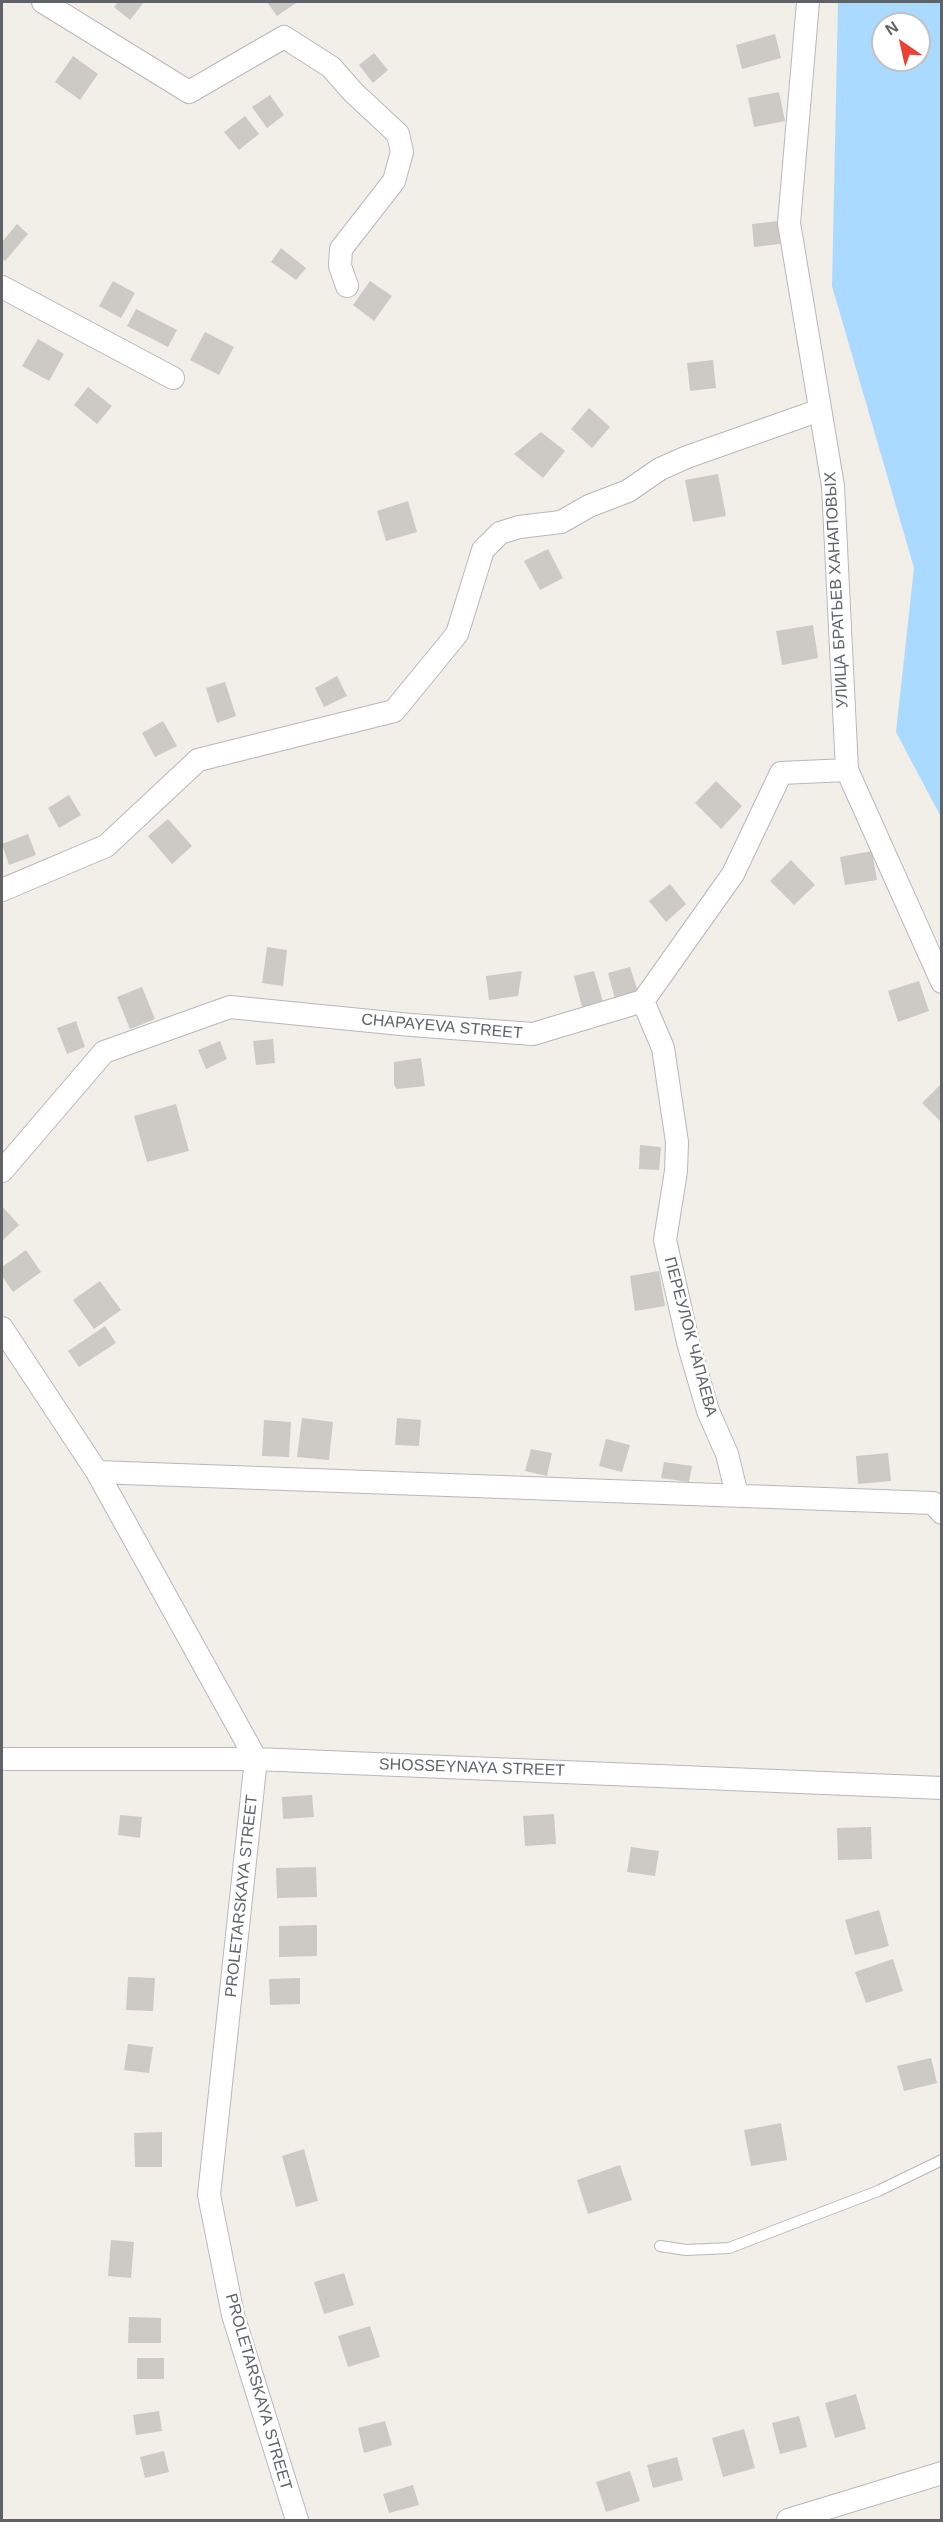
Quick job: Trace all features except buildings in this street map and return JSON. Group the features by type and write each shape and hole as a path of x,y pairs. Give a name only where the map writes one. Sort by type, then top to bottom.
{"street":[{"path":"43,2 189,92 284,37 331,67 353,92 398,134 402,152 394,181 341,249 340,266 347,286"},
{"name":"УЛИЦА БРАТЬЕВ ХАНАПОВЫХ","path":"808,2 789,223 833,486 847,770 942,982"},
{"path":"2,287 173,378"},
{"path":"2,890 106,846 198,760 394,711 457,634 483,550 500,533 519,527 561,522 589,506 628,491 660,469 687,457 820,410"},
{"path":"643,1001 733,874 781,773 847,770"},
{"name":"CHAPAYEVA STREET","path":"2,1171 104,1052 230,1007 411,1025 533,1034 643,1001"},
{"name":"ПЕРЕУЛОК ЧАПАЕВА","path":"643,1001 663,1048 676,1142 676,1171 665,1240 689,1346 708,1411 727,1454 737,1495"},
{"path":"2,1328 97,1472 256,1759"},
{"path":"97,1472 933,1503 942,1513"},
{"name":"SHOSSEYNAYA STREET","path":"2,1759 256,1759 942,1788"},
{"name":"PROLETARSKAYA STREET","path":"256,1759 209,2195 233,2315 297,2520"},
{"path":"788,2520 942,2472"}],"lane":[{"path":"660,2246 686,2250 729,2248 878,2191 942,2160"}],"water":[{"path":"838,2 941,2 941,817 896,732 914,568 832,286"}]}
